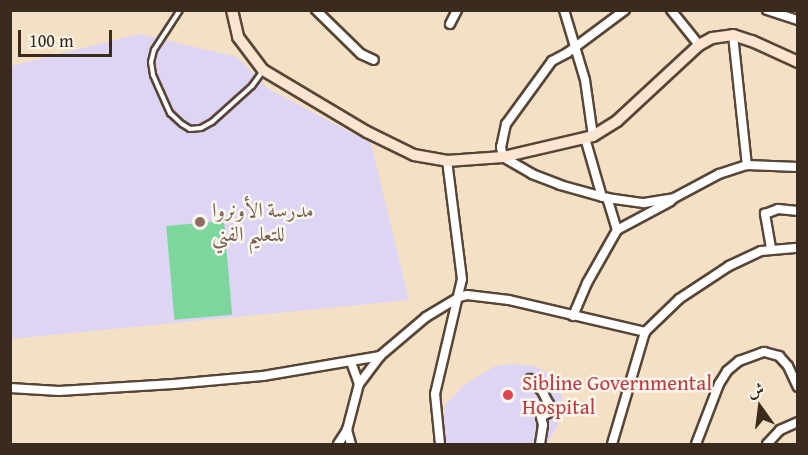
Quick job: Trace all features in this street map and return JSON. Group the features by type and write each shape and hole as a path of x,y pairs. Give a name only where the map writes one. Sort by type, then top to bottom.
{"main road":[{"path":"232,10 238,37 263,70 377,137 414,155 447,161 502,157 589,137 617,120 699,45 712,38 733,35 752,40 797,60"}],"street":[{"path":"316,10 361,54 374,60"},
{"path":"450,24 457,10"},
{"path":"564,10 585,80 589,137 604,197 617,230"},
{"path":"625,10 552,61 504,128 502,157 532,174 604,197 651,203 674,198"},
{"path":"670,10 699,45"},
{"path":"767,10 798,20"},
{"path":"733,35 747,165"},
{"path":"440,444 435,394 459,297 461,272 447,161"},
{"path":"573,316 587,283 617,230 661,208 674,198 719,174 747,165 798,167"},
{"path":"771,248 765,214 778,209 798,211"},
{"path":"612,444 645,332 674,303 699,285 751,255 771,248 798,248"},
{"path":"338,444 348,430 359,384 380,356 426,317 459,297 467,295 509,300 645,332"},
{"path":"696,444 719,384 727,371 739,361 764,352 779,356 788,366 798,387"},
{"path":"10,388 59,390 174,384 263,376 380,356"},
{"path":"351,362 359,384"},
{"path":"530,379 542,391 549,404 550,412 541,417 543,425 540,444"},
{"path":"767,444 785,426 798,422"},
{"path":"348,430 351,444"}],"lane":[{"path":"180,10 154,50 151,62 153,75 170,113 182,124 190,129 201,128 212,122 252,86 263,70"}],"shaded area":[{"name":"مدرسة الأونروا للتعليم الفني","path":"139,34 237,57 269,89 371,143 409,300 11,339 11,66"},
{"name":"Sibline Governmental Hospital","path":"512,364 535,366 558,379 565,413 547,444 446,444 442,436 445,405 464,385 495,366"}],"green space":[{"path":"224,221 232,315 174,320 166,226"}],"place":[{"name":"مدرسة الأونروا للتعليم الفني","path":"200,222"},
{"name":"Sibline Governmental Hospital","path":"508,395"}]}
